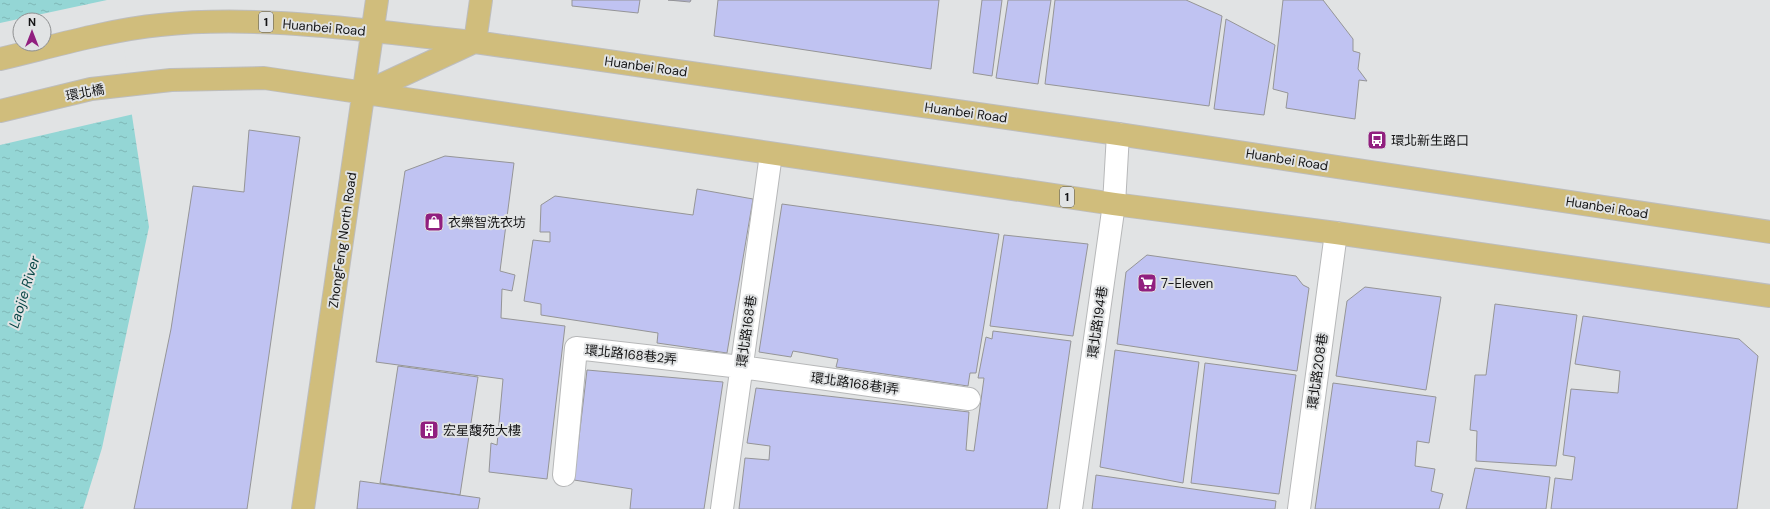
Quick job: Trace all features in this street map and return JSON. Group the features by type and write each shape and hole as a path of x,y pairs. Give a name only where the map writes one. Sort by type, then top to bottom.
{"main road":[{"name":"ZhongFeng North Road","path":"303,509 364,93 371,31 377,0"},
{"path":"364,93 475,42 481,0"},
{"name":"Huanbei Road","path":"0,59 86,38 160,25 244,20 371,31 475,42 1118,134 1770,232"},
{"name":"環北橋","path":"0,111 91,89 171,80 264,78 364,93"},
{"name":"1","path":"364,93 1114,204 1336,233 1770,296"}],"lane":[{"name":"環北路194巷","path":"1071,509 1114,204 1118,134"},
{"name":"環北路168巷","path":"722,509 771,154"},
{"name":"環北路208巷","path":"1299,509 1336,233"},
{"name":"環北路168巷2弄","path":"564,475 576,348 741,367"},
{"name":"環北路168巷1弄","path":"741,367 969,399"}],"water":[{"name":"Laojie River","path":"0,0 113,0 115,4 149,227 102,448 83,509 0,509"}],"pier":[{"path":"107,0 115,0 117,3 134,114 0,145 0,23 12,20 12,52 52,52 51,12"}],"building":[{"path":"572,0 640,0 638,13 572,6"},
{"path":"668,0 691,0 690,2"},
{"path":"718,0 939,0 931,69 714,36"},
{"path":"982,0 1002,0 992,76 973,73"},
{"path":"1008,0 1051,0 1038,84 996,78"},
{"path":"1055,0 1186,0 1222,16 1209,106 1045,84"},
{"path":"1283,0 1323,0 1353,39 1353,51 1360,53 1358,69 1367,81 1359,80 1355,119 1286,108 1288,93 1273,89"},
{"path":"1226,19 1275,45 1264,115 1214,109"},
{"path":"249,130 300,137 247,509 134,509 171,329 193,186 244,192"},
{"path":"445,156 514,163 500,271 515,275 512,291 502,289 501,318 565,326 547,479 489,472 491,443 497,445 503,379 376,362 405,171"},
{"path":"697,189 753,199 727,353 657,343 658,333 541,315 541,304 524,301 533,240 550,242 550,232 540,232 541,205 555,196 693,215"},
{"path":"782,204 999,234 976,373 970,373 968,386 836,367 838,359 793,351 791,357 759,352"},
{"path":"1004,235 1088,244 1073,336 990,326"},
{"path":"1147,255 1296,276 1303,285 1309,288 1297,371 1117,344 1126,272"},
{"path":"1365,287 1441,297 1426,390 1336,376 1347,301"},
{"path":"1495,304 1577,315 1556,466 1476,461 1477,431 1470,430 1475,375 1486,375"},
{"path":"1583,316 1739,339 1758,356 1737,509 1551,509 1555,478 1572,480 1575,457 1563,455 1571,389 1618,393 1620,371 1575,364"},
{"path":"993,331 1071,341 1047,509 739,509 745,458 769,460 770,446 747,443 756,388 969,412 966,450 974,451 984,378 978,378 986,337 992,339"},
{"path":"1115,350 1199,362 1183,483 1100,467"},
{"path":"1205,363 1296,375 1279,494 1191,483"},
{"name":"宏星馥苑大樓","path":"398,366 478,377 460,495 380,483"},
{"path":"587,370 723,382 704,509 630,509 632,489 574,480"},
{"path":"1333,383 1436,397 1429,443 1417,441 1415,466 1435,469 1431,491 1443,494 1439,509 1315,509"},
{"path":"1475,468 1550,477 1546,509 1466,509"},
{"path":"1096,475 1276,501 1275,509 1092,509"},
{"path":"360,481 480,498 478,509 357,509"}],"place":[{"name":"環北新生路口","path":"1377,140"},
{"name":"衣樂智洗衣坊","path":"434,222"},
{"name":"7-Eleven","path":"1147,283"},
{"name":"宏星馥苑大樓","path":"429,430"}]}
